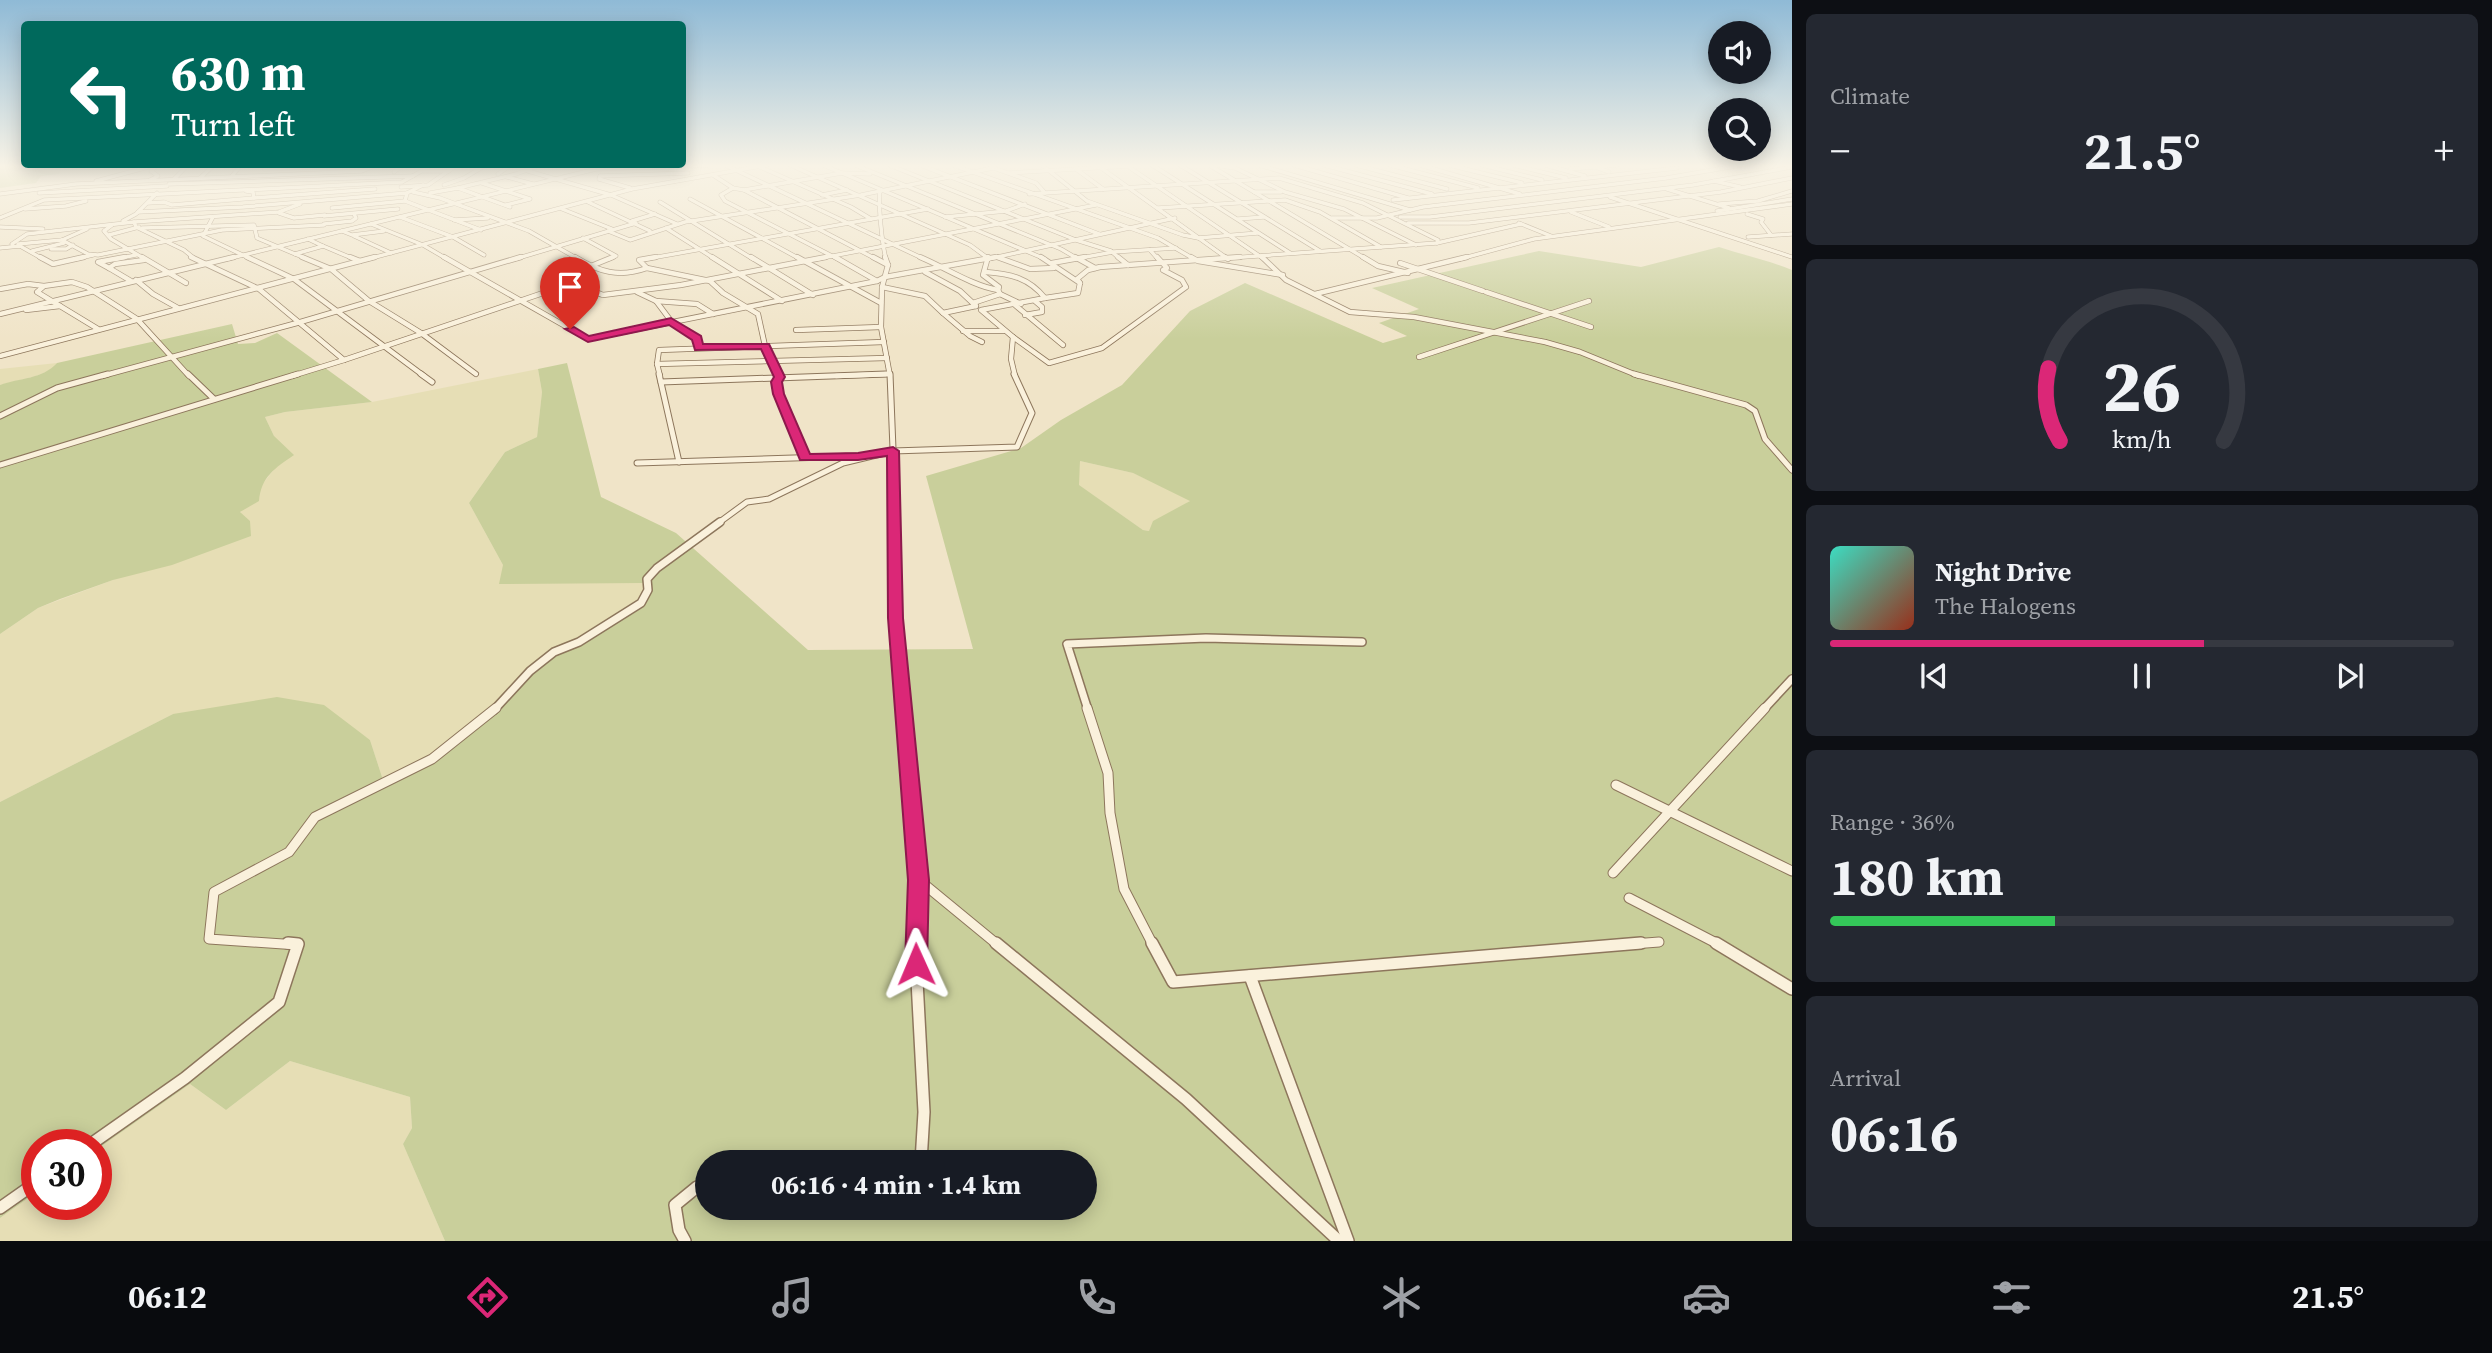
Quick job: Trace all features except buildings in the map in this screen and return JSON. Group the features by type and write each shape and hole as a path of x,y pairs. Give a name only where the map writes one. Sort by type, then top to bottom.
{"street":[{"path":"116,223 104,231 136,256 186,283"},
{"path":"12,244 24,235 116,223 138,226 251,224 257,238 331,270 369,302 421,333 476,374"},
{"path":"109,235 138,226 162,223"},
{"path":"204,233 208,230 209,223"},
{"path":"0,247 20,246 26,252 39,255 53,264 204,233 339,223"},
{"path":"0,314 376,223"},
{"path":"415,223 453,237 484,255"},
{"path":"461,223 481,230"},
{"path":"0,356 510,223 585,264 617,275 647,268 705,279 758,314 765,346 780,377"},
{"path":"594,223 631,240 650,231 683,223"},
{"path":"0,415 57,388 297,323 630,223"},
{"path":"635,223 650,231"},
{"path":"697,223 813,295"},
{"path":"736,223 881,303"},
{"path":"770,223 877,281"},
{"path":"807,223 888,265"},
{"path":"647,268 639,260 846,223 882,243 986,289 999,292 1019,305 1025,315 1063,345"},
{"path":"882,223 882,243 888,265 882,287 881,327 890,374 889,452 895,618 919,880 915,940 924,1111 922,1150"},
{"path":"922,223 947,233 989,258"},
{"path":"957,223 1053,265 1080,283"},
{"path":"889,244 1004,223"},
{"path":"1034,223 1113,252 1129,265"},
{"path":"1074,223 1100,234"},
{"path":"1113,223 1177,248 1198,261 1284,276"},
{"path":"588,339 671,321 783,302 885,277 925,272 1153,223 1183,236 1198,238 1258,233"},
{"path":"1181,223 1227,258 1238,270"},
{"path":"1210,223 1259,257 1286,280 1358,314 1414,317 1573,349 1636,375 1746,405 1755,411 1765,439 1792,470"},
{"path":"1244,223 1290,253"},
{"path":"1273,223 1320,252"},
{"path":"1305,223 1378,265 1409,273"},
{"path":"1340,223 1381,247"},
{"path":"1373,223 1417,245"},
{"path":"1405,223 1463,223"},
{"path":"1405,223 1438,240 1437,243"},
{"path":"1518,223 1551,236"},
{"path":"1599,223 1612,228 1663,223"},
{"path":"1314,294 1409,273 1551,236 1646,223"},
{"path":"1688,223 1792,257"},
{"path":"1761,223 1771,235"},
{"path":"372,224 423,245 467,273 588,339 595,349"},
{"path":"1000,224 1096,268"},
{"path":"943,313 977,306 1019,305 1078,293 1080,283 1077,279 1088,270 1096,268 1437,243 1521,224"},
{"path":"234,229 239,225"},
{"path":"323,235 324,225"},
{"path":"0,247 62,240 96,226"},
{"path":"138,226 184,250 189,256 259,289 344,360"},
{"path":"0,227 50,230 46,233"},
{"path":"666,228 783,302"},
{"path":"341,230 391,254"},
{"path":"352,235 384,231"},
{"path":"204,233 203,236 294,279 334,312 432,382"},
{"path":"1748,237 1792,234"},
{"path":"582,238 616,256 591,266"},
{"path":"308,239 361,262"},
{"path":"62,240 94,255"},
{"path":"48,249 68,243"},
{"path":"567,276 583,282 600,295 636,292 833,256 882,243"},
{"path":"28,244 24,246 31,248 28,251 66,250 73,245"},
{"path":"295,254 323,246"},
{"path":"996,257 1030,269 1113,252 1177,248"},
{"path":"925,272 960,291 1042,360 1056,363 1102,348 1186,287 1182,280 1163,270 1167,268 1150,250"},
{"path":"136,256 98,261 178,308"},
{"path":"989,258 984,275 995,283 999,292"},
{"path":"109,268 115,264 145,260"},
{"path":"1400,263 1591,327"},
{"path":"0,465 344,360 521,302 550,291 557,280 585,264"},
{"path":"986,272 1024,278 1032,282 1045,298"},
{"path":"0,289 28,284 44,286 72,282 93,291 137,319 214,399"},
{"path":"44,286 37,292 98,329"},
{"path":"882,287 925,296 963,331 982,342"},
{"path":"636,292 656,302 697,304 713,314"},
{"path":"977,306 999,292"},
{"path":"1025,315 1042,312 1042,307 1035,301"},
{"path":"1419,357 1589,301"},
{"path":"656,302 671,321 697,338 699,348"},
{"path":"18,310 42,310 60,306"},
{"path":"796,330 881,327"},
{"path":"963,331 1006,331"},
{"path":"637,463 761,461 1017,447 1032,413 1011,363 1013,337"},
{"path":"680,462 657,365 659,350 884,342"},
{"path":"657,365 887,358"},
{"path":"661,382 890,374"},
{"path":"780,377 777,382 779,394 805,457"},
{"path":"112,1129 186,1078 279,1002 298,944 209,939 214,892 289,852 315,817 432,759 488,717 530,671 554,652 579,642 641,603 648,590 647,579 657,568 747,502 769,499 843,463 889,452"},
{"path":"1362,642 1206,638 1068,644 1108,773 1110,813 1124,889 1173,982 1659,942"},
{"path":"1613,873 1792,679"},
{"path":"1616,785 1792,870"},
{"path":"919,880 1186,1099 1339,1241"},
{"path":"1629,898 1723,947 1792,989"},
{"path":"1250,975 1348,1241"},
{"path":"685,1241 679,1230 675,1205 695,1188"},
{"path":"0,1208 21,1193"}],"shaded area":[{"path":"57,363 51,370 36,376 0,385 0,369"},
{"path":"538,369 542,392 537,437 505,452 469,503 503,565 643,583 644,591 637,602 429,757 383,780 370,740 351,727 173,714 0,802 0,634 38,608 113,580 240,513 275,468 274,436 265,417 285,412 372,402"},
{"path":"1080,461 1133,473 1191,500 1149,531 1143,530 1078,485"},
{"path":"290,1061 410,1097 412,1128 403,1144 445,1241 0,1241 0,1218 21,1203 21,1220 112,1220 112,1139 190,1084 226,1110"}],"green space":[{"path":"1719,247 1792,270 1792,1241 445,1241 403,1144 412,1128 410,1097 290,1061 226,1110 190,1084 112,1139 112,1129 21,1129 21,1203 0,1218 0,802 173,714 277,697 324,705 370,740 383,780 429,757 484,716 526,670 637,602 644,591 643,583 499,584 503,565 469,503 505,452 537,437 542,392 538,369 567,363 601,497 676,533 808,650 973,649 926,476 1021,448 1061,420 1122,385 1190,311 1245,283 1383,343 1407,336 1379,323 1419,309 1372,288 1539,251 1641,267","holes":["1080,461 1133,473 1190,501 1153,521 1149,531 1143,530 1079,485"]},
{"path":"232,324 238,344 255,343 277,333 372,402 285,412 265,417 274,436 294,455 266,479 259,501 240,512 250,521 251,536 172,565 113,580 60,599 38,608 0,634 0,385 38,375 57,363"}],"route":[{"path":"570,329 588,339 671,321 697,338 699,348 765,346 780,377 777,382 779,394 805,457 858,456 893,451 895,618 919,880 916,964"}]}
